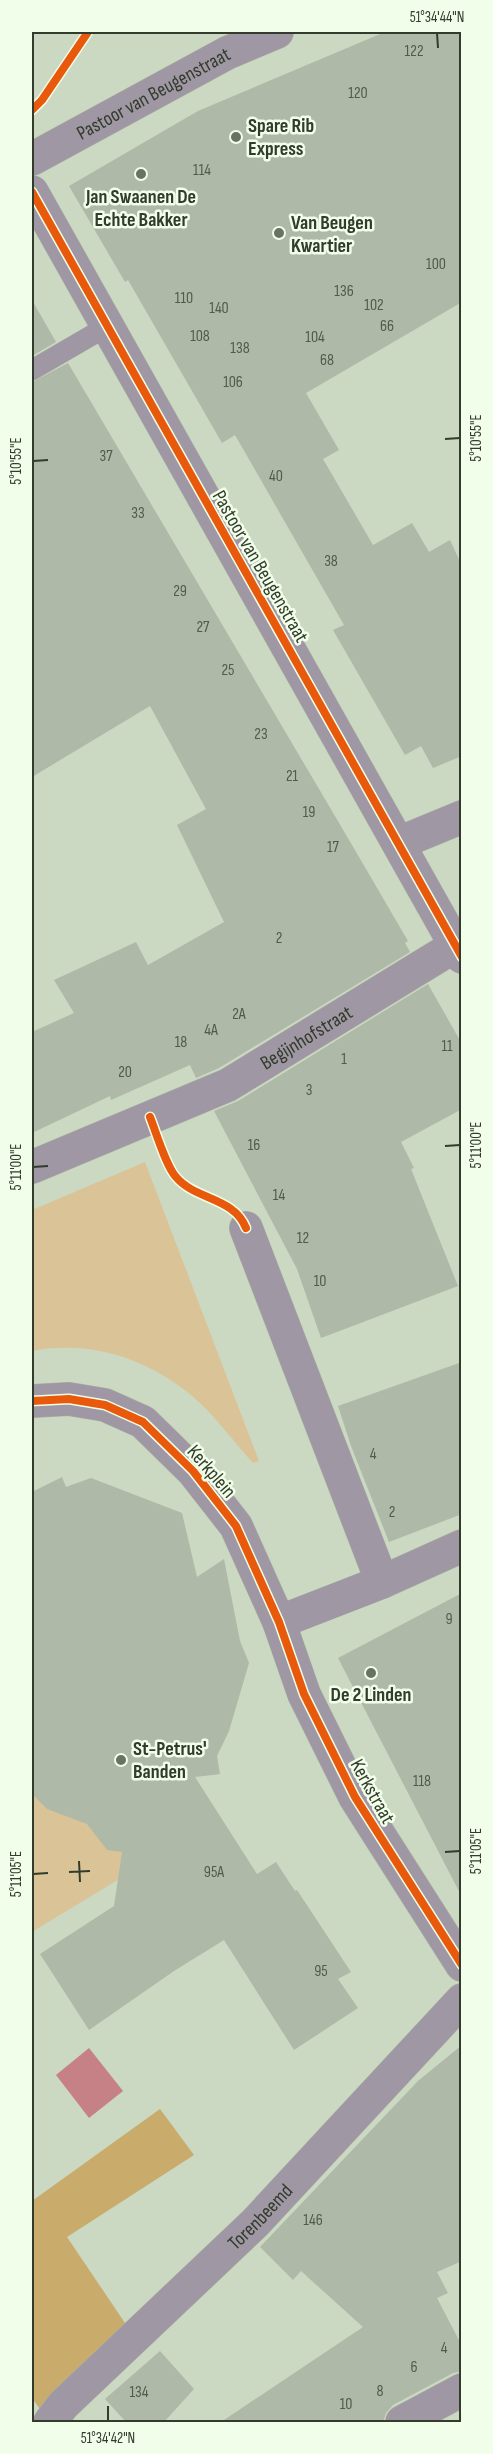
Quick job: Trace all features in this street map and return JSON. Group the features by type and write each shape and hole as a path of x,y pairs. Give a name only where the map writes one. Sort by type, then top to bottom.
{"street":[{"name":"Pastoor van Beugenstraat","path":"32,159 227,53 277,32"},
{"name":"Pastoor van Beugenstraat","path":"32,192 458,951"},
{"path":"399,843 462,817"},
{"name":"Begijnhofstraat","path":"32,1167 228,1085 458,951"},
{"path":"246,1227 382,1582"},
{"name":"Kerkplein","path":"32,1401 69,1399 105,1405 143,1422 193,1471 236,1526 279,1622"},
{"path":"279,1622 382,1582 462,1545"},
{"name":"Kerkstraat","path":"279,1622 304,1694 355,1797 462,1965"},
{"name":"Torenbeemd","path":"50,2422 63,2405 255,2223 462,2000"},
{"path":"402,2422 462,2390"}],"lane":[{"path":"32,369 106,327"}],"shaded area":[{"path":"145,1162 259,1461 253,1463 199,1402 174,1382 155,1371 136,1362 96,1350 54,1348 32,1351 32,1210"},
{"path":"81,1739 139,1867 32,1932 32,1767"},
{"path":"89,2048 123,2091 89,2118 56,2075"},
{"path":"160,2109 194,2155 67,2237 127,2326 42,2412 32,2398 32,2201"}],"building":[{"name":"Van Beugen Kwartier","path":"385,32 462,32 462,302 306,393 339,450 323,459 373,545 412,523 429,552 450,540 462,566 462,756 433,768 421,746 405,755 333,630 344,625 235,435 222,443 128,280 125,282 69,186 198,111"},
{"path":"32,300 56,342 32,356"},
{"path":"68,363 408,941 405,943 410,952 219,1068 196,1078 190,1065 111,1100 110,1096 32,1133 32,1032 74,1013 54,980 136,942 148,965 224,922 177,825 206,809 150,706 32,777 32,382"},
{"path":"428,984 462,1044 462,1109 401,1142 414,1168 411,1169 458,1286 321,1338 297,1269 214,1111 238,1101"},
{"path":"462,1362 462,1514 389,1542 351,1446 338,1406"},
{"name":"St-Petrus' Banden","path":"62,1477 66,1487 91,1478 182,1513 197,1577 224,1559 240,1641 249,1663 229,1731 217,1756 220,1774 195,1777 257,1874 276,1862 295,1891 297,1890 351,1972 338,1979 358,2008 294,2050 224,1940 174,1971 89,2030 40,1954 114,1906 122,1852 107,1850 87,1824 47,1809 32,1794 32,1492"},
{"path":"462,1593 462,1897 338,1658"},
{"path":"462,2045 462,2261 437,2272 448,2293 437,2298 462,2346 462,2371 453,2373 393,2405 386,2413 383,2422 221,2422 363,2327 301,2271 293,2280 260,2247 418,2081"},
{"path":"160,2351 194,2389 164,2422 126,2422 105,2399"}],"cycle path":[{"path":"32,110 42,100 88,32"},
{"path":"32,192 462,957"},
{"path":"150,1117 165,1157 176,1177 184,1185 233,1210 246,1228"},
{"path":"32,1401 69,1399 105,1405 143,1422 193,1471 236,1526 279,1622 304,1694 355,1797 462,1965"}],"place":[{"name":"Spare Rib Express","path":"236,137"},
{"name":"Jan Swaanen De Echte Bakker","path":"141,174"},
{"name":"Van Beugen Kwartier","path":"279,233"},
{"name":"De 2 Linden","path":"371,1673"},
{"name":"St-Petrus' Banden","path":"121,1760"}]}
